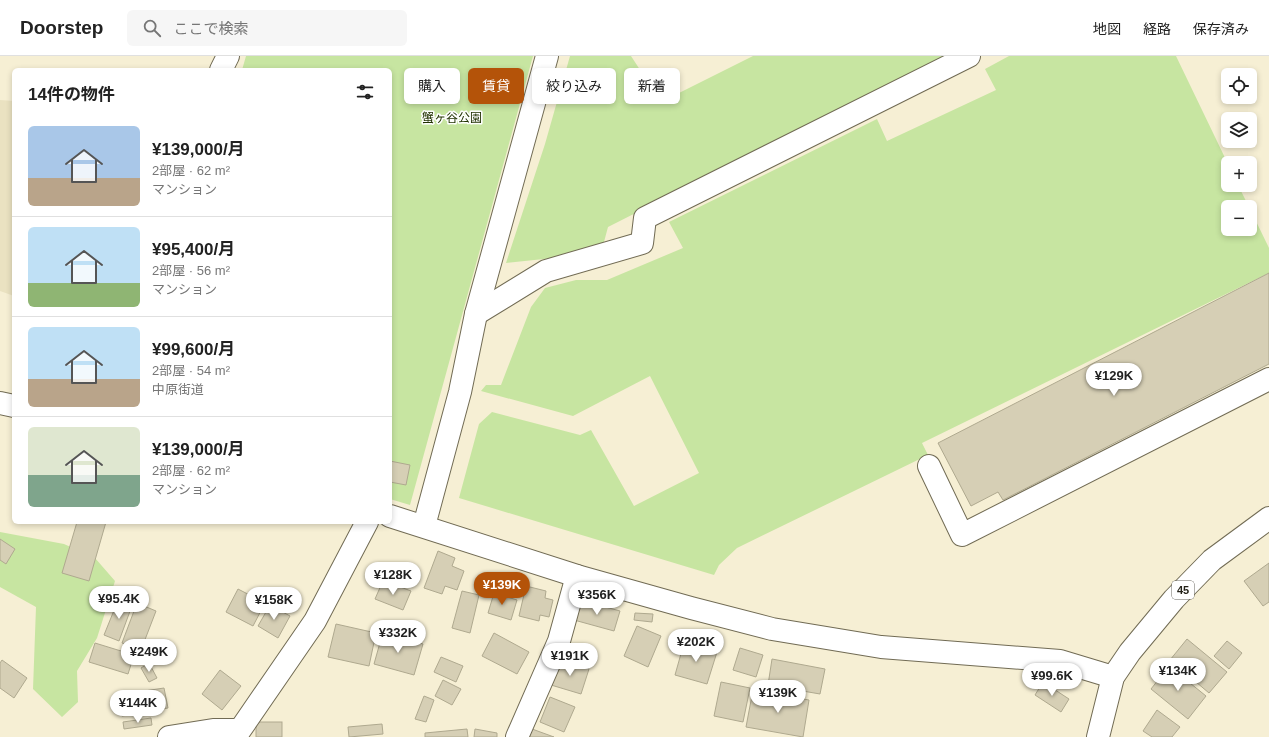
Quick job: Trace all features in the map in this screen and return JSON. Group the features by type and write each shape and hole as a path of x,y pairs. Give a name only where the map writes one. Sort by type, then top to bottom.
{"street":[{"path":"222,68 228,56"},
{"path":"424,526 460,392 476,314 547,56"},
{"path":"476,314 546,271 642,243 645,218 969,56"},
{"path":"929,466 962,534 1269,379"},
{"path":"0,403 12,406"},
{"path":"392,517 577,576 772,629 881,647 1060,661 1113,677"},
{"name":"45","path":"1103,735 1113,677 1130,652 1174,598 1212,560 1269,518"},
{"path":"169,737 213,730 240,734 315,621 366,524"},
{"path":"517,737 559,641 577,576"}],"shaded area":[{"path":"0,100 12,101 12,295 0,291"}],"green space":[{"name":"蟹ヶ谷公園","path":"246,56 533,56 524,89 524,68 468,68 468,104 520,104 410,505 392,500 392,68 243,68"},
{"path":"570,56 631,56 639,68 624,68 624,104 680,104 680,92 753,56 946,56 608,227 601,253 506,263 545,144 556,104 616,104 616,68 567,68"},
{"path":"1009,56 1176,56 1224,156 1221,156 1221,192 1242,192 1246,200 1221,200 1221,236 1257,236 1257,223 1269,248 1269,273 922,443 928,455 737,548 719,565 714,575 459,498 479,424 492,412 580,435 591,430 634,506 699,473 650,376 573,416 481,391 486,385 501,385 531,307 545,288 576,280 607,280 683,248 669,222 877,119 887,141 996,90 985,69"},
{"path":"0,532 64,544 95,558 115,581 97,638 77,671 78,702 62,717 33,689 36,607 0,587"}],"building":[{"path":"1269,273 1269,364 1003,500 998,492 971,506 938,443"},
{"path":"392,461 410,465 406,485 392,482"},
{"path":"76,524 105,524 89,581 62,573"},
{"path":"0,539 15,549 6,564 0,560"},
{"path":"438,551 455,558 452,566 464,571 457,590 445,586 442,594 424,588"},
{"path":"1269,563 1269,602 1263,606 1244,581"},
{"path":"382,583 394,588 395,585 411,591 403,610 375,599"},
{"path":"526,586 546,591 545,598 553,600 549,617 540,615 539,621 519,616"},
{"path":"238,589 265,603 253,626 226,612"},
{"path":"462,591 479,595 470,633 452,628"},
{"path":"494,593 517,600 511,620 488,613"},
{"path":"119,598 133,603 119,641 104,635"},
{"path":"580,600 620,611 614,631 574,620"},
{"path":"137,603 156,611 141,650 122,643"},
{"path":"270,605 290,616 278,638 258,626"},
{"path":"635,613 653,614 652,622 634,620"},
{"path":"336,624 376,633 369,666 328,657"},
{"path":"637,626 661,636 648,667 624,656"},
{"path":"383,632 423,644 414,675 374,664"},
{"path":"494,633 529,652 517,674 482,656"},
{"path":"1187,639 1227,672 1209,693 1170,660"},
{"path":"1227,641 1242,653 1229,669 1214,656"},
{"path":"95,643 134,655 128,674 89,662"},
{"path":"684,643 717,652 707,684 675,675"},
{"path":"740,648 763,655 756,677 733,670"},
{"path":"441,657 463,666 456,682 434,672"},
{"path":"772,659 825,669 820,694 768,685"},
{"path":"2,660 27,678 14,698 0,688 0,663"},
{"path":"559,660 589,669 581,694 551,685"},
{"path":"149,663 157,678 149,682 141,668"},
{"path":"1169,666 1206,696 1188,719 1151,689"},
{"path":"220,670 241,686 222,710 202,694"},
{"path":"443,680 461,689 452,705 435,696"},
{"path":"721,682 750,688 743,722 714,716"},
{"path":"1043,682 1069,699 1061,712 1035,695"},
{"path":"164,688 168,708 122,716 118,695"},
{"path":"753,690 809,700 803,737 746,727"},
{"path":"424,696 434,700 426,722 415,719"},
{"path":"550,697 575,707 564,732 540,722"},
{"path":"1157,710 1180,727 1172,737 1152,737 1143,731"},
{"path":"151,718 152,725 124,729 123,722"},
{"path":"256,722 282,722 282,737 256,737"},
{"path":"382,724 383,734 349,737 348,727"},
{"path":"467,729 468,737 425,737 425,733"},
{"path":"475,729 497,733 497,737 474,737"},
{"path":"532,729 554,737 529,737"}]}
